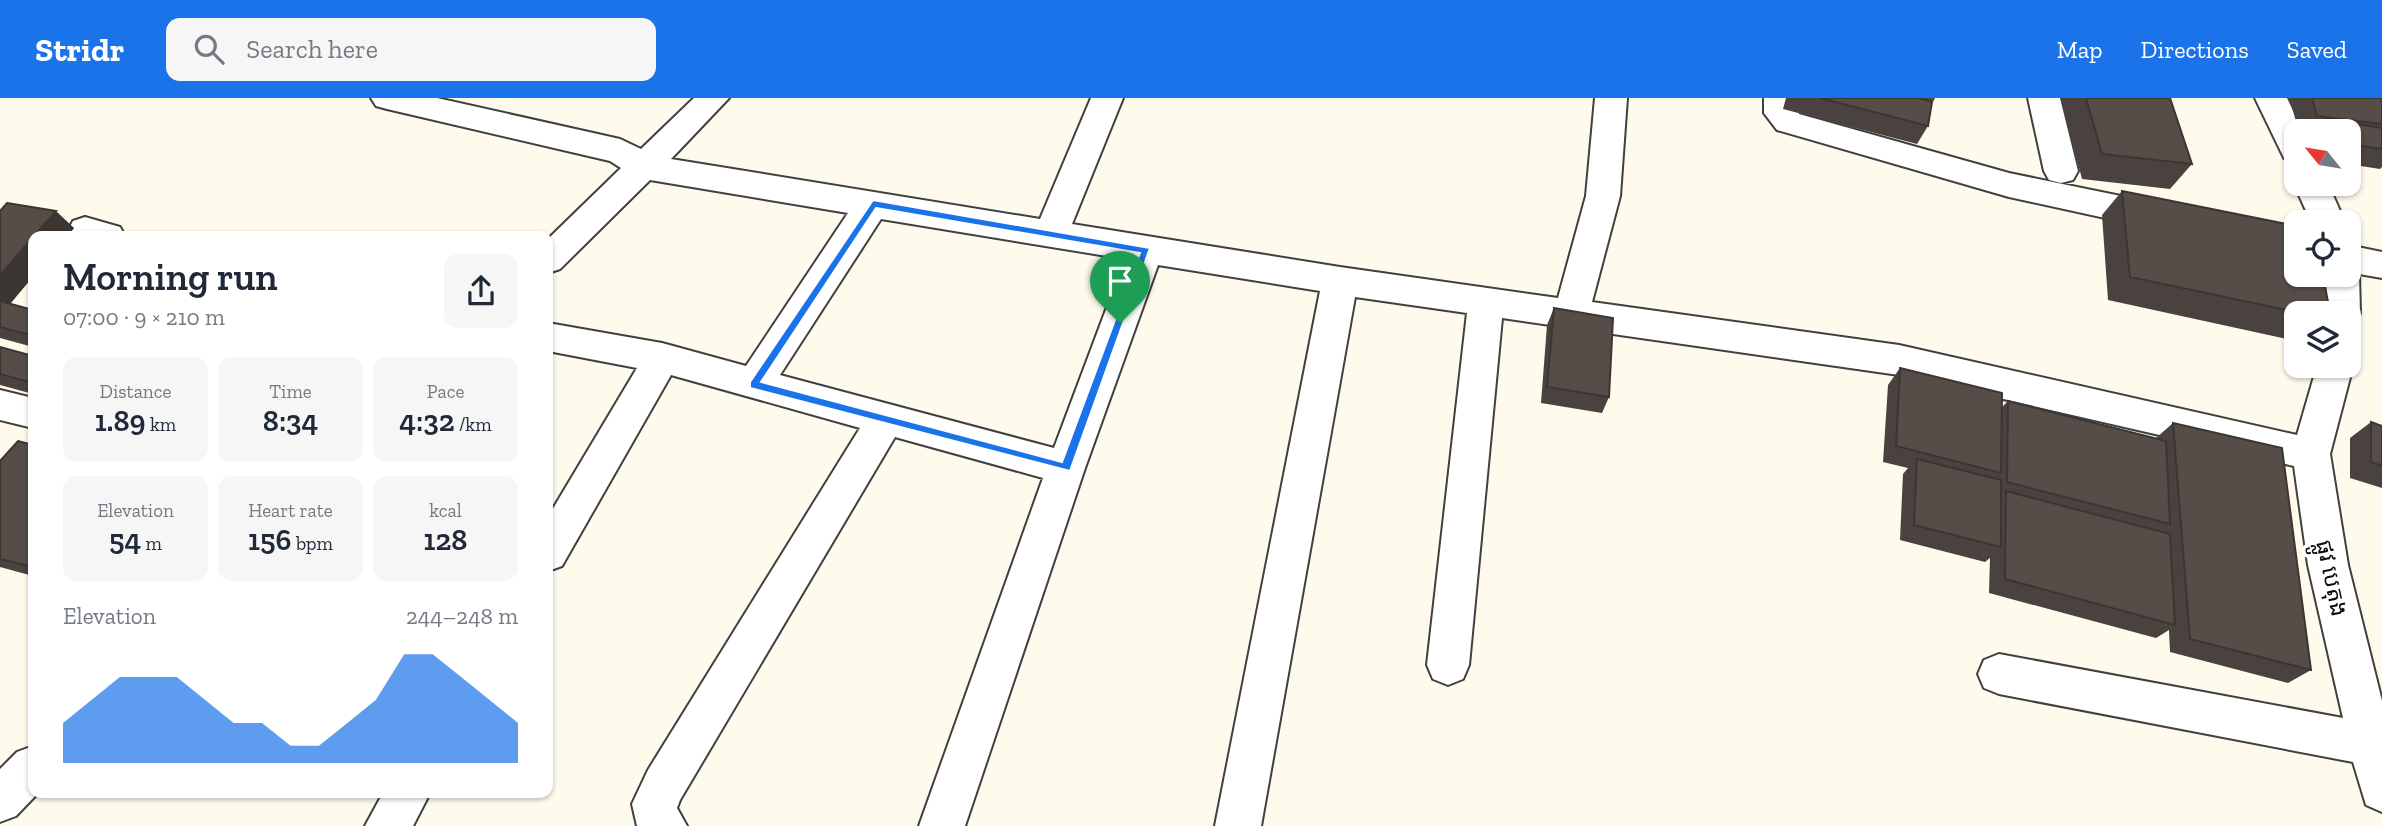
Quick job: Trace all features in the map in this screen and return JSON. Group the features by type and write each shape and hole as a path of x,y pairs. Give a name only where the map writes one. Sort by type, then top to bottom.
{"street":[{"path":"387,98 620,151 642,167 1340,281 1572,316 1899,360 2311,454"},
{"path":"553,255 713,98"},
{"path":"1051,234 1107,98"},
{"path":"1572,316 1602,196 1611,98"},
{"path":"1780,98 1780,113 1788,122 2009,185 2187,223"},
{"path":"2044,98 2061,171"},
{"path":"2271,98 2284,125"},
{"path":"754,385 873,203"},
{"path":"942,826 1066,468 1146,250"},
{"path":"2361,261 2382,265"},
{"path":"1238,826 1340,281"},
{"path":"1448,664 1486,302"},
{"path":"553,338 662,358 1066,468"},
{"path":"553,544 662,358"},
{"name":"ផ្លូវ បេតុង","path":"2332,378 2311,454 2328,565 2382,790"},
{"path":"0,405 28,412"},
{"path":"664,826 658,822 654,804 664,785 886,419"},
{"path":"1999,674 2371,744"},
{"path":"0,800 28,772"},
{"path":"388,826 405,798"}],"building":[{"path":"1820,98 1918,98 1932,102 1928,126"},
{"path":"2086,98 2170,98 2192,164 2102,154"},
{"path":"2312,98 2381,98 2382,102 2382,124 2361,121 2361,119 2317,116"},
{"path":"2361,125 2382,128 2382,149 2361,146"},
{"path":"2122,191 2284,224 2284,287 2325,287 2328,301 2284,301 2284,309 2130,277"},
{"path":"7,203 56,211 38,231 28,231 28,243 0,275 0,211"},
{"path":"0,301 28,309 28,335 0,327"},
{"path":"1554,308 1613,318 1609,397 1547,387"},
{"path":"0,347 28,355 28,382 0,374"},
{"path":"1900,368 2002,393 2001,473 1896,446"},
{"path":"2008,401 2166,441 2170,524 2007,482"},
{"path":"2371,422 2382,426 2382,466 2371,462"},
{"path":"2173,423 2282,448 2311,670 2190,639"},
{"path":"18,441 28,444 28,566 0,559 0,461"},
{"path":"1917,459 2001,480 2001,547 1914,525"},
{"path":"2006,491 2170,534 2175,625 2005,579"}],"route":[{"path":"873,203 1146,250 1120,323 1066,468 754,385 873,203"}]}
